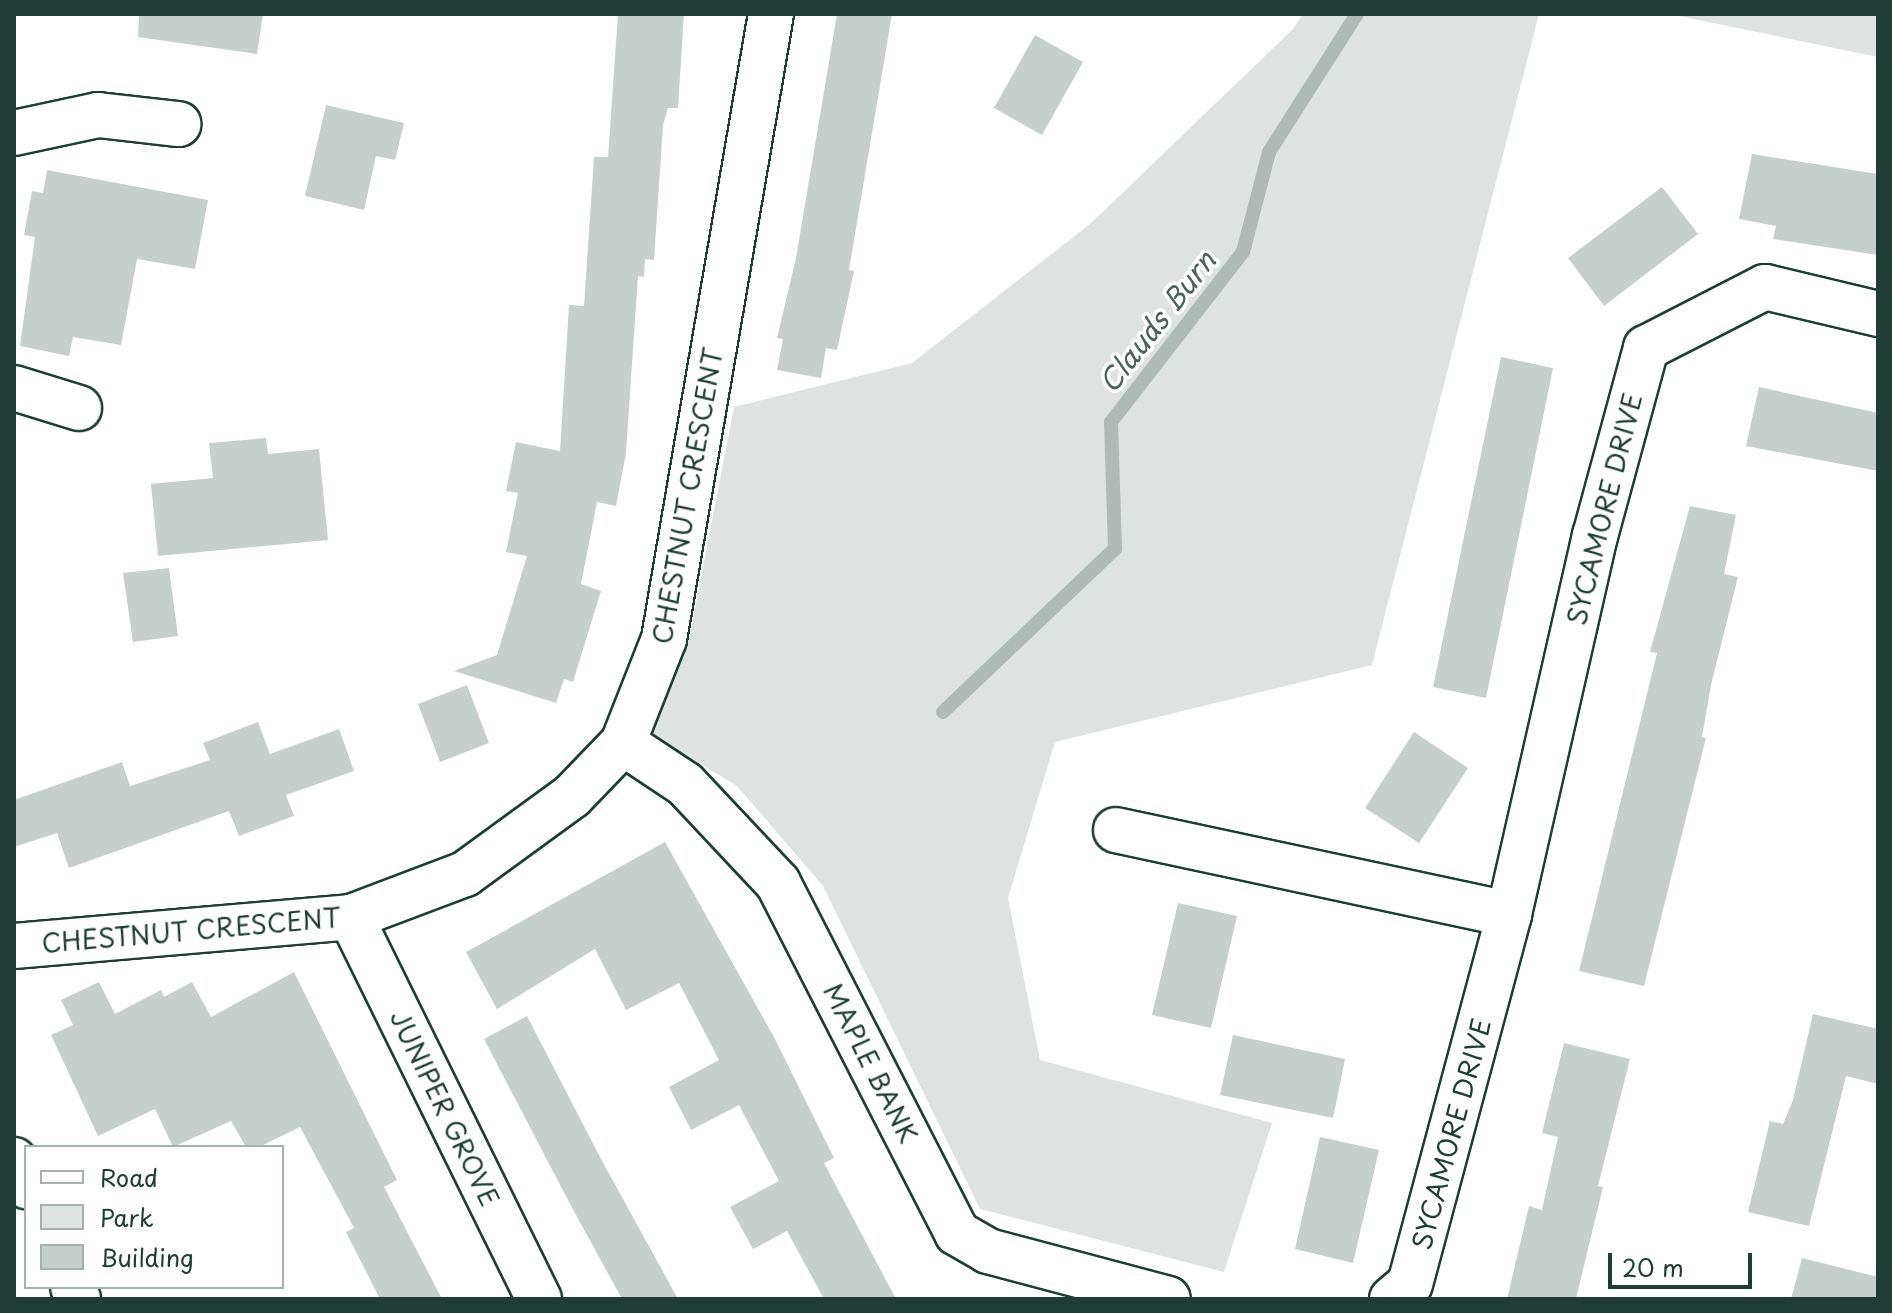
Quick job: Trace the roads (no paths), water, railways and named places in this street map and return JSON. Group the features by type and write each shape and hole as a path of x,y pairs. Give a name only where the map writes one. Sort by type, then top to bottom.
{"street":[{"name":"CHESTNUT CRESCENT","path":"14,946 351,917 465,874 572,796 623,743 664,639 771,14"},
{"path":"14,133 98,115 178,124"},
{"name":"SYCAMORE DRIVE","path":"1392,1299 1410,1284 1509,914 1595,536 1646,348 1765,287 1878,314"},
{"path":"14,388 79,408"},
{"name":"MAPLE BANK","path":"623,743 685,784 778,883 957,1233 988,1251 1168,1299"},
{"path":"1116,830 1509,914"},
{"name":"JUNIPER GROVE","path":"351,917 539,1299"},
{"path":"14,1160 24,1182"}],"waterway":[{"name":"Clauds Burn","path":"943,712 1115,549 1111,422 1243,252 1269,152 1357,14"}]}
